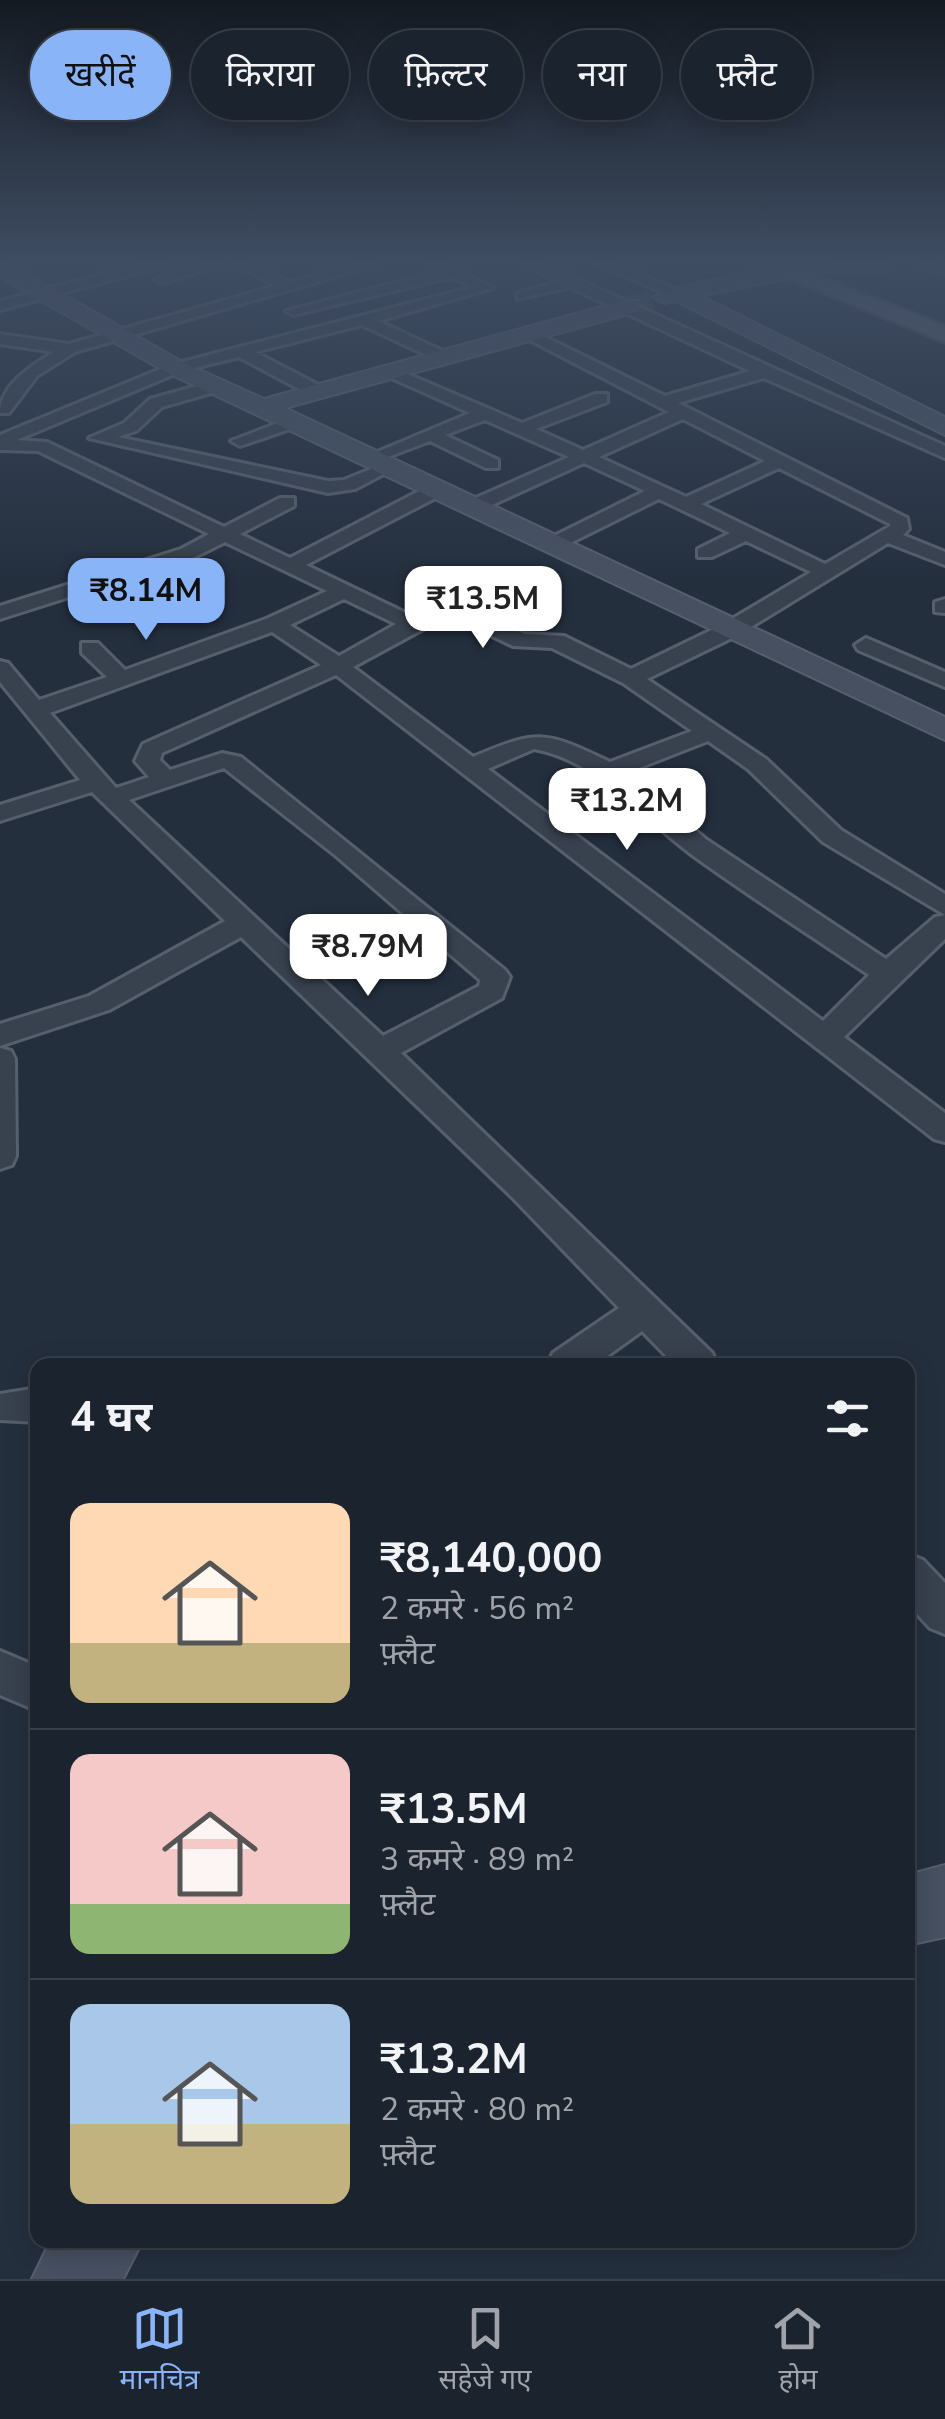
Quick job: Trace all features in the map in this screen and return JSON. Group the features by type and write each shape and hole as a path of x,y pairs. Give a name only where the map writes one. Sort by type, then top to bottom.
{"street":[{"path":"34,424 3,413 35,370"},
{"path":"0,443 34,424 170,370"},
{"path":"181,370 266,406 945,730"},
{"path":"277,370 318,392"},
{"path":"266,406 397,370"},
{"path":"600,370 900,522 899,529 730,630 631,678"},
{"path":"761,370 945,453"},
{"path":"828,370 945,427"},
{"path":"391,372 586,457 826,572"},
{"path":"664,402 765,372"},
{"path":"215,386 158,402 130,427 98,438 342,487 430,435 486,413"},
{"path":"522,429 601,398"},
{"path":"476,505 682,412"},
{"path":"240,440 296,421"},
{"path":"430,435 492,464"},
{"path":"0,443 40,446 223,537 412,624"},
{"path":"685,504 780,461"},
{"path":"288,567 436,490"},
{"path":"553,544 660,492"},
{"path":"0,613 129,575 223,537 287,502"},
{"path":"705,554 746,533"},
{"path":"887,535 945,558"},
{"path":"35,710 274,624 343,592"},
{"path":"165,780 147,761 152,748 338,666 443,607 456,609 521,640 556,641 631,678 757,764 832,836 945,906"},
{"path":"274,624 338,666 945,1130"},
{"path":"866,645 945,680"},
{"path":"90,648 122,679"},
{"path":"3,676 104,791 380,1051 692,1358"},
{"path":"609,771 713,731"},
{"path":"469,768 539,741 609,771 698,846 887,974"},
{"path":"0,813 165,780 222,760 232,762 344,849 494,978 492,991 380,1051"},
{"path":"0,1036 99,1003 244,923"},
{"path":"824,1040 887,974 945,924"},
{"path":"0,1059 0,1156"},
{"path":"576,1358 644,1310"},
{"path":"915,1582 945,1613"},
{"path":"0,1674 30,1686"},
{"path":"915,1908 945,1901"},
{"path":"73,2279 96,2248"}]}
